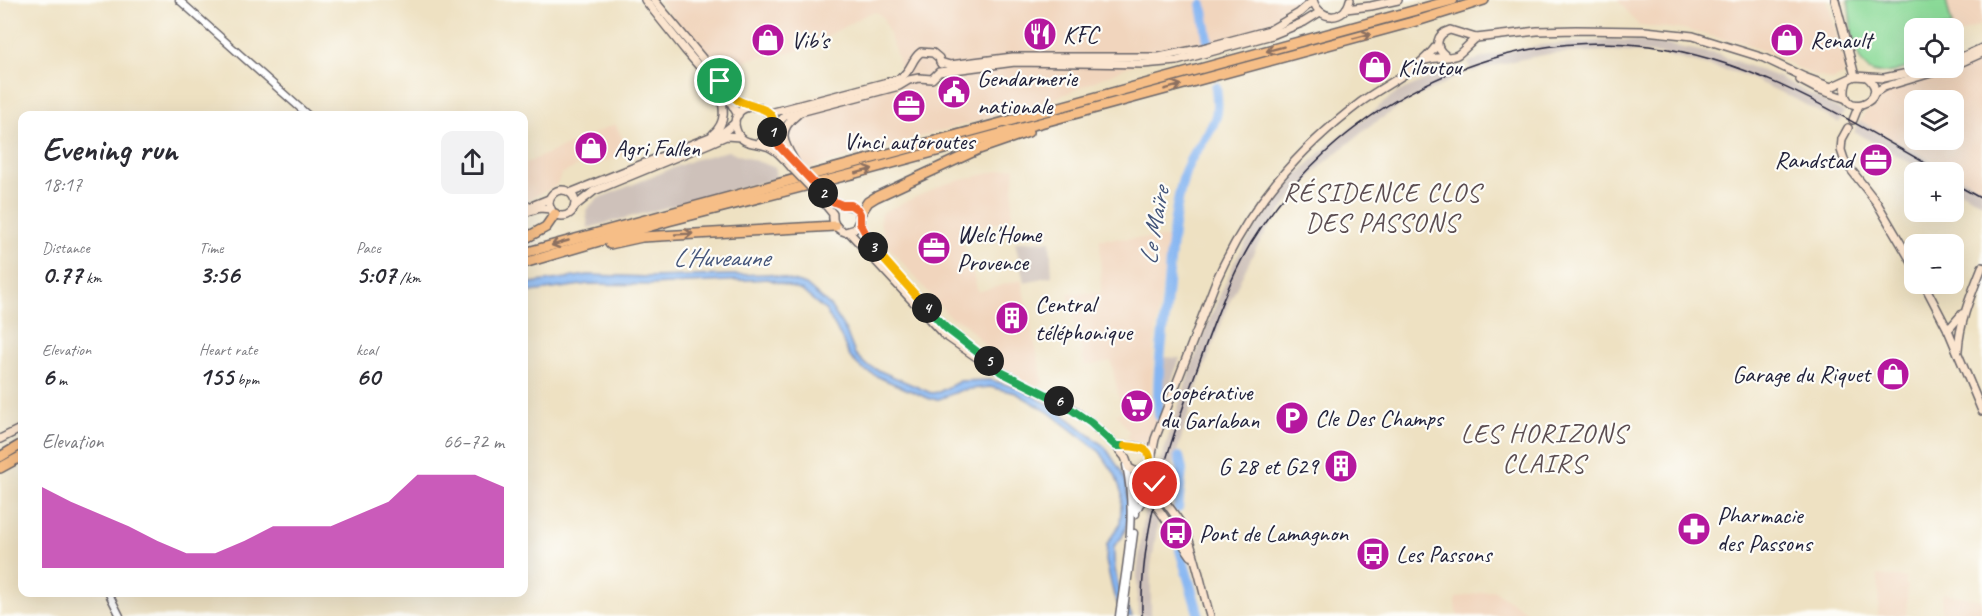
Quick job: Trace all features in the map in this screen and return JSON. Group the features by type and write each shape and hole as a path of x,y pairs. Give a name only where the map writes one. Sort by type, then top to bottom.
{"highway":[{"path":"528,252 1453,0"},
{"path":"528,263 668,221 1150,93 1419,20 1484,0"},
{"path":"860,219 864,206 871,200 979,149 1150,93"},
{"path":"528,237 546,227 553,212"},
{"path":"528,263 642,237 835,226"},
{"path":"0,457 18,446"},
{"path":"0,468 18,458"}],"main road":[{"path":"645,0 738,115"},
{"path":"654,0 736,99 750,106 761,107 770,113 896,80 906,75 914,59 925,51 933,53 940,62 950,65 1014,57 1159,57 1270,30 1299,13 1313,0 1320,12 1336,16 1346,9 1398,0"},
{"path":"1346,9 1350,0"},
{"path":"1835,0 1855,76"},
{"path":"759,143 768,137 785,116 899,86 909,80 932,79 939,72 1015,62 1143,64 1177,61 1272,35 1294,27 1320,12"},
{"path":"1210,616 1187,536 1180,520 1161,496 1149,475 1155,439 1216,281 1224,262 1255,211 1289,166 1325,130 1423,62 1445,31 1454,30 1461,35 1476,38 1537,31 1645,31 1693,36 1764,57 1821,85 1832,87 1855,76 1884,78 1904,74"},
{"path":"1629,32 1693,41 1723,48 1763,61 1815,88 1859,105 1869,102 1874,93 1890,85 1914,78"},
{"path":"1461,35 1464,39 1463,48"},
{"path":"1423,62 1457,55 1476,38"},
{"path":"1437,45 1445,56"},
{"path":"1964,56 1982,48"},
{"path":"1964,61 1982,53"},
{"path":"939,72 940,62"},
{"path":"912,67 919,78"},
{"path":"1867,77 1873,84 1874,93"},
{"path":"1847,81 1844,88 1847,99"},
{"path":"704,140 720,126 724,116 720,90"},
{"path":"1852,120 1859,105"},
{"path":"528,207 549,199 553,193 560,190 570,193 725,131 735,123 738,115 750,106"},
{"path":"794,166 783,133 788,122 802,110"},
{"path":"770,113 772,130 778,145 794,166"},
{"path":"735,123 740,137"},
{"path":"1848,128 1842,139 1841,150 1845,162 1877,203 1904,249"},
{"path":"528,212 540,208 567,215 594,191 726,136 740,137 749,143 759,143 774,149 830,200 842,205 851,205 876,251 935,317 1001,372"},
{"path":"817,190 833,214 835,226 841,231 849,232 855,229 860,219"},
{"path":"570,193 575,206"},
{"path":"549,199 553,212"},
{"path":"833,214 842,205"},
{"path":"849,232 943,334 988,365 1068,406 1116,446 1146,484 1153,501 1196,564"},
{"path":"1950,333 1978,287 1982,267"},
{"path":"1929,294 1950,333 1982,411"},
{"path":"1942,317 1952,319 1962,314"},
{"path":"1958,351 1962,314"},
{"path":"1950,333 1959,332"},
{"path":"0,439 18,431"},
{"path":"1126,461 1129,450 1155,439"},
{"path":"1116,446 1140,447 1148,453 1150,463"},
{"path":"1137,472 1150,463"}],"street":[{"path":"179,0 303,111"},
{"path":"1121,616 1133,525 1126,461"},
{"path":"1136,518 1134,485 1137,472"},
{"path":"1133,525 1141,502 1145,499 1153,501"},
{"path":"110,597 120,616"}],"shaded area":[{"path":"658,0 1307,0 1274,24 1233,37 1157,54 1049,101 805,169 791,148 788,138 788,131 794,120 789,105 900,73 898,59 883,17 876,12 867,14 808,47 786,54 758,57 715,71"},
{"name":"Renault","path":"1618,0 1827,0 1845,63 1844,75 1832,80 1810,74 1734,39 1730,41 1684,29 1639,26"},
{"path":"1946,0 1982,0 1982,24 1964,32 1964,18 1950,18"},
{"path":"1616,40 1652,42 1716,54 1778,77 1844,112 1839,123 1741,74 1660,54 1605,51 1549,54 1471,72 1468,62 1542,45"},
{"path":"1982,56 1982,189 1964,179 1964,162 1934,162 1912,150 1964,150 1964,90 1904,90 1904,146 1860,121 1865,112 1872,108 1880,97 1894,87 1926,78 1964,78 1964,65"},
{"path":"1454,67 1457,77 1405,103 1370,126 1323,164 1292,197 1270,226 1256,248 1229,303 1196,390 1165,490 1155,479 1189,374 1235,261 1253,231 1275,200 1331,143 1398,92"},
{"path":"1860,121 1904,145 1904,150 1912,150 1934,162 1909,162 1854,132"},
{"path":"615,124 624,141 627,153 594,166 582,164 561,174 556,186 528,199 528,162"},
{"path":"728,151 776,168 775,179 588,228 586,210 597,199 693,160"},
{"path":"1015,167 1011,220 960,231 978,292 1021,280 1043,382 1039,386 1026,382 999,367 996,353 963,322 950,317 888,246 880,223 881,213 945,184"},
{"path":"1964,179 1982,189 1982,203 1964,193"},
{"path":"1168,238 1153,354 1151,406 1158,423 1150,440 1132,443 1127,436 1130,433 1117,414 1122,412 1111,361 1085,366 1068,293 1101,293 1100,239"},
{"path":"1050,241 1052,276 1024,282 1015,242"},
{"path":"1162,357 1180,358 1162,408 1160,381"},
{"path":"1150,505 1159,517 1151,566 1151,616 1142,616 1138,614 1137,574 1145,509"},
{"path":"1877,575 1906,578 1905,584 1908,585 1906,616 1878,616"},
{"path":"1493,590 1534,616 1458,616 1456,598"},
{"path":"1943,593 1982,600 1982,616 1941,616"}],"green space":[{"path":"1848,0 1946,0 1950,18 1904,18 1904,69 1888,73 1877,73 1866,68 1857,51"}],"water":[{"path":"769,274 806,285 831,307 846,331 855,354 866,365 931,393 939,392 960,381 991,380 1020,389 1052,406 1105,447 1121,471 1127,488 1128,515 1122,537 1114,546 1114,557 1118,582 1132,616 1124,616 1114,596 1106,561 1107,544 1120,524 1122,494 1115,474 1100,452 1047,411 1016,393 990,387 962,390 939,399 930,399 885,380 862,369 850,357 826,311 802,291 768,279 650,285 589,284 528,292 528,283 588,275 649,277"}],"waterway":[{"name":"Le Maïre","path":"1202,5 1208,41"},
{"name":"Le Maïre","path":"1159,416 1159,366 1176,213 1186,170 1212,127 1216,115 1216,87"},
{"name":"Le Maïre","path":"1178,508 1182,469 1179,457"},
{"name":"Le Maïre","path":"1180,550 1199,616"}],"railway":[{"path":"1142,616 1145,556 1163,470 1211,331 1242,260 1251,243 1285,195 1326,152 1371,116 1422,86 1475,64 1532,49 1590,43 1649,46 1689,53 1765,78 1836,113 1923,162"},
{"path":"1964,189 1982,199"}],"place":[{"name":"KFC","path":"1040,34"},
{"name":"Vib's","path":"768,40"},
{"name":"Renault","path":"1787,40"},
{"name":"Kiloutou","path":"1375,67"},
{"name":"Gendarmerie nationale","path":"954,92"},
{"name":"Vinci autoroutes","path":"909,106"},
{"name":"Agri Fallen","path":"591,148"},
{"name":"Randstad","path":"1876,160"},
{"name":"Welc'Home Provence","path":"934,248"},
{"name":"Central téléphonique","path":"1012,318"},
{"name":"Garage du Riquet","path":"1893,374"},
{"name":"Coopérative du Garlaban","path":"1137,406"},
{"name":"Cle Des Champs","path":"1292,418"},
{"name":"G 28 et G29","path":"1341,466"},
{"name":"Pharmacie des Passons","path":"1694,529"},
{"name":"Pont de Lamagnon","path":"1176,533"},
{"name":"Les Passons","path":"1373,554"}],"district":[{"name":"RÉSIDENCE CLOS DES PASSONS","path":"1382,206"},
{"name":"LES HORIZONS CLAIRS","path":"1544,448"}],"route":[{"path":"720,81 736,99 768,111 773,123 771,133 778,145 830,200 842,205 851,205 858,210 860,223 867,239 946,328 1001,372 1068,406 1116,446 1140,447 1146,450 1150,456 1149,475 1155,484"}],"water label":[{"name":"L'Huveaune","path":"721,257"}]}
